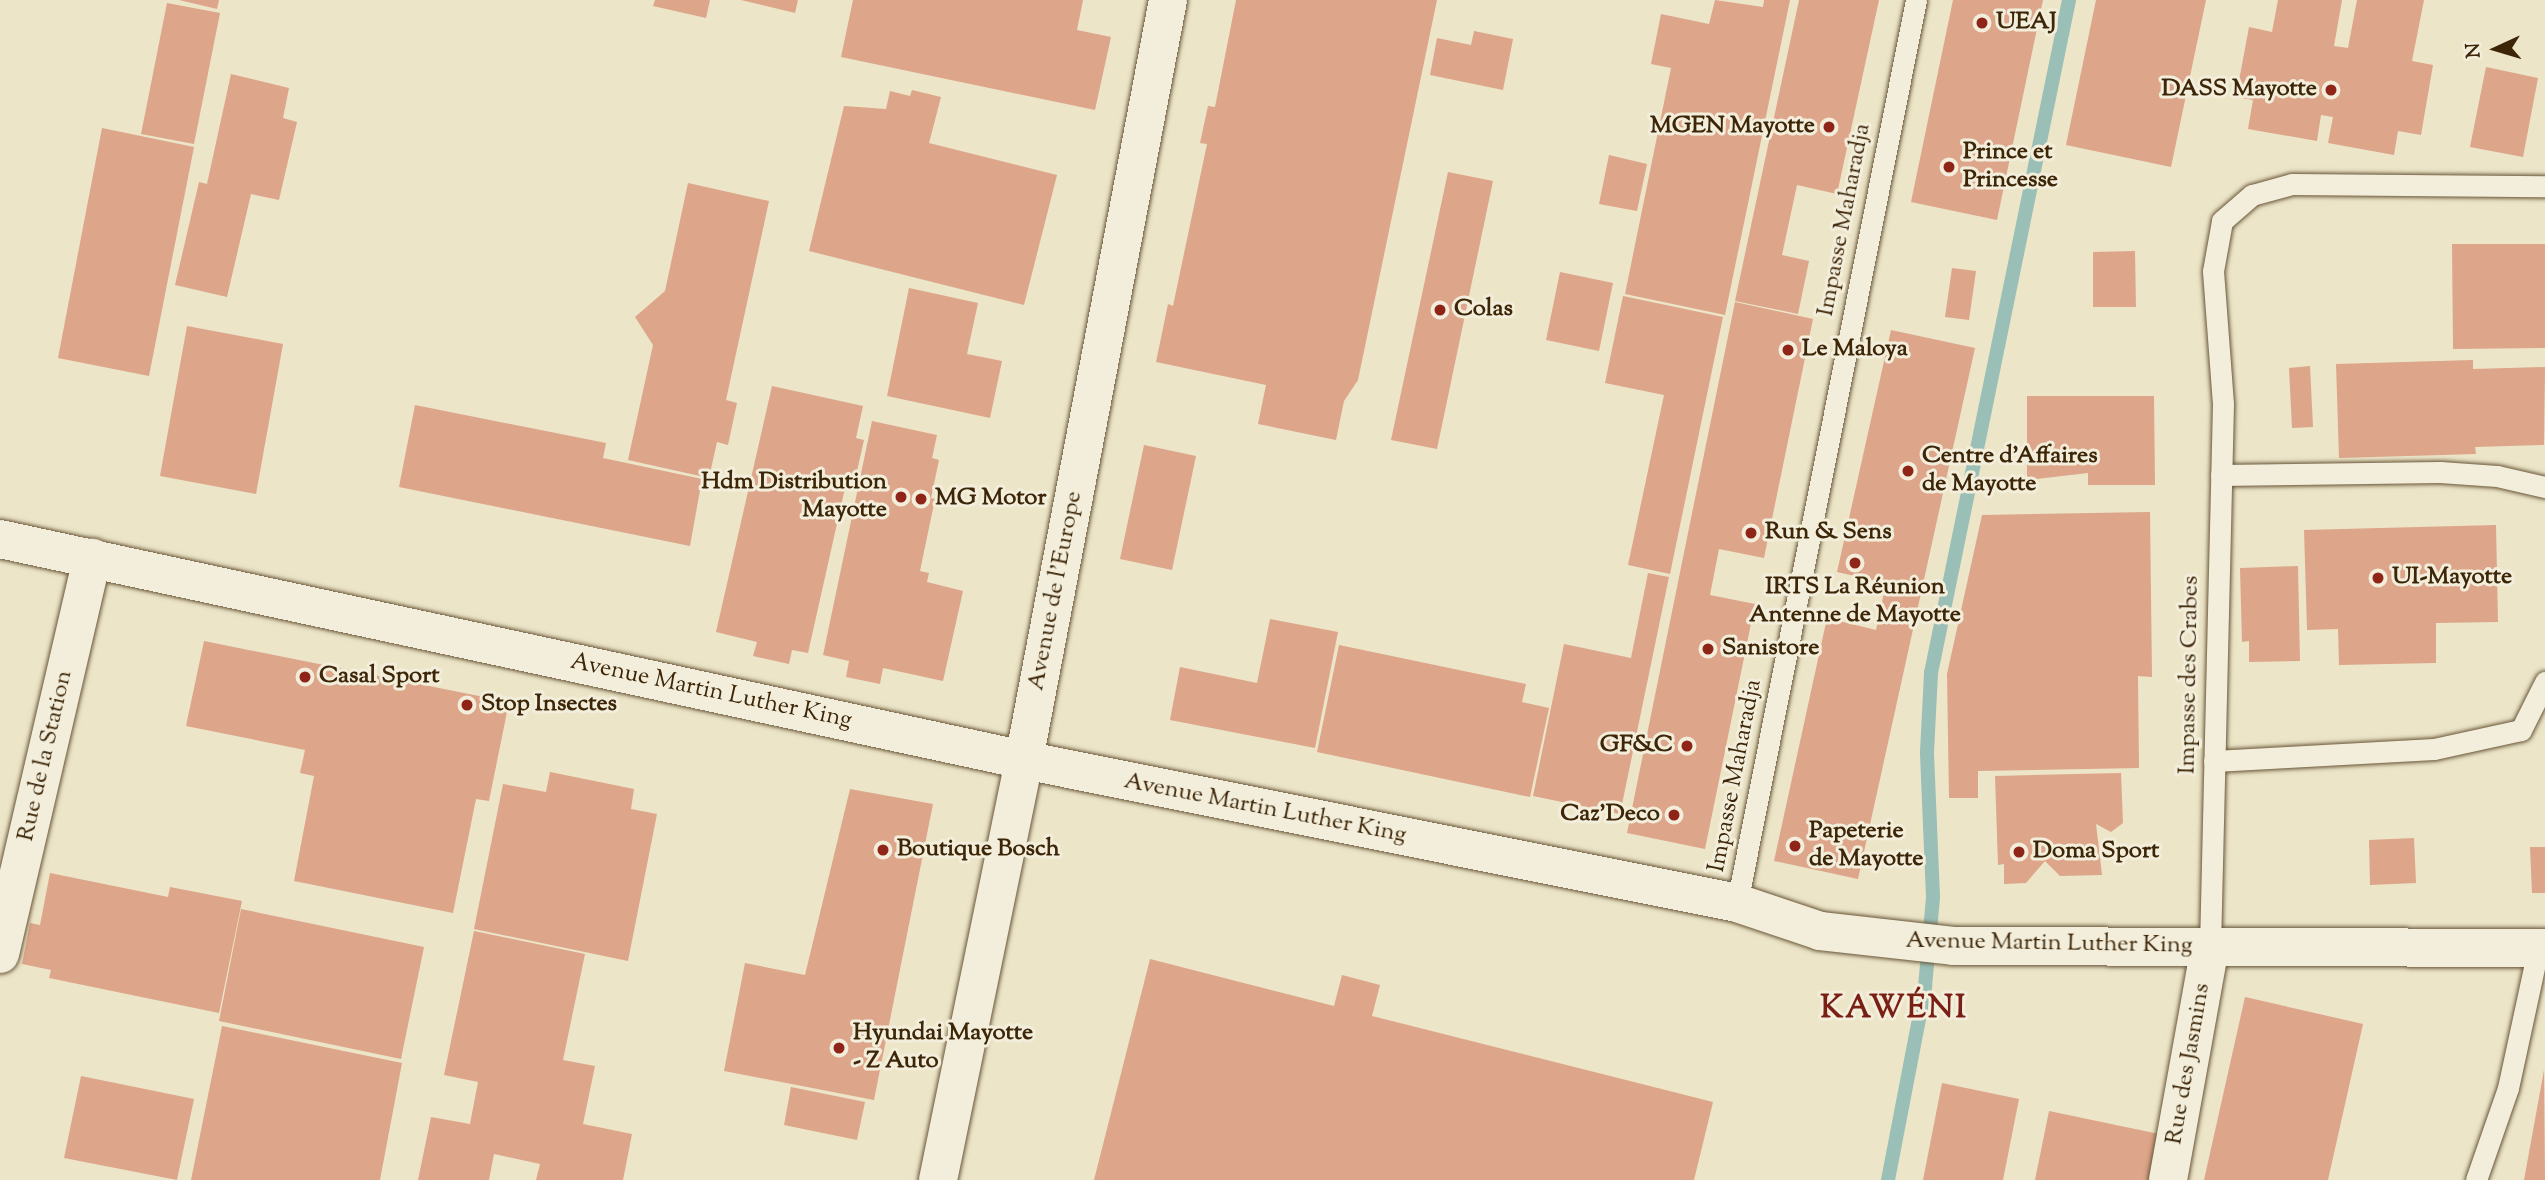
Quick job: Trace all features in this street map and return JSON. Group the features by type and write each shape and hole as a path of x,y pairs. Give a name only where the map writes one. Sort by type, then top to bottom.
{"street":[{"name":"Avenue de l’Europe","path":"938,1180 1024,760 1168,0"},
{"name":"Avenue Martin Luther King","path":"0,539 1024,760 1737,903 1820,930 1953,946 2541,948"},
{"name":"Rue de la Station","path":"0,954 92,558"},
{"name":"Rue des Jasmins","path":"2168,1180 2210,947"}],"lane":[{"name":"Impasse Maharadja","path":"1737,903 1916,0"},
{"name":"Impasse des Crabes","path":"2210,947 2223,404 2213,271 2222,221 2252,195 2292,184 2545,186"},
{"path":"2221,475 2440,472 2497,476 2545,487"},
{"path":"2214,761 2434,749 2521,730 2545,682"},
{"path":"2476,1180 2508,1088 2541,948"}],"building":[{"path":"179,0 219,0 217,9"},
{"path":"655,0 710,0 706,18 653,6"},
{"path":"741,0 798,0 795,13"},
{"path":"853,0 1083,0 1077,30 1111,37 1095,110 841,57"},
{"path":"1236,0 1437,0 1358,380 1344,401 1336,440 1258,424 1266,385 1156,362 1168,304 1173,306 1207,144 1200,143 1208,106 1215,107"},
{"path":"1715,0 1763,7 1764,0 1790,0 1725,315 1625,294 1671,68 1651,64 1661,14 1709,24"},
{"path":"1799,0 1879,0 1837,194 1797,185 1782,255 1809,261 1798,314 1735,301"},
{"path":"1953,0 2043,0 1997,220 1911,202"},
{"path":"2096,0 2206,0 2171,167 2066,145"},
{"path":"2278,0 2342,0 2334,46 2348,48 2357,0 2424,0 2412,61 2433,65 2421,135 2398,131 2394,155 2328,143 2333,117 2321,115 2317,141 2248,129 2253,100 2236,97 2249,27 2272,32"},
{"path":"167,3 220,13 194,144 141,134"},
{"path":"1474,31 1513,39 1503,90 1430,75 1437,38 1471,45"},
{"path":"2486,67 2538,78 2523,157 2470,147"},
{"path":"231,74 289,88 283,118 297,122 279,200 251,194 227,297 175,285 199,182 207,184"},
{"path":"912,90 941,97 929,143 1057,175 1024,305 809,251 844,106 886,109 890,91 910,96"},
{"path":"102,128 194,147 149,376 58,358"},
{"path":"1609,155 1647,164 1637,211 1599,204"},
{"path":"1448,172 1493,181 1437,449 1391,440"},
{"path":"688,183 769,201 726,400 737,403 728,445 717,442 709,478 628,460 653,345 635,317 665,291"},
{"path":"2452,244 2545,244 2545,348 2453,349"},
{"path":"2135,251 2136,307 2093,307 2093,252"},
{"path":"1952,268 1976,271 1969,320 1945,317"},
{"path":"1560,272 1613,283 1599,351 1546,340"},
{"path":"909,288 978,303 967,354 1002,361 990,418 887,396"},
{"path":"1623,296 1723,317 1670,574 1628,565 1664,395 1605,383"},
{"path":"1735,302 1813,319 1764,558 1719,549 1710,595 1755,604 1705,849 1627,833"},
{"path":"187,326 283,344 256,494 160,476"},
{"path":"1891,330 1975,348 1858,879 1774,861 1827,618 1876,630 1886,583 1837,572"},
{"path":"2473,360 2473,369 2545,367 2544,445 2475,447 2476,454 2339,458 2336,364"},
{"path":"2310,366 2313,427 2292,428 2289,368"},
{"path":"772,386 863,406 856,438 864,440 853,489 845,488 808,653 792,650 789,664 753,656 757,642 716,632"},
{"path":"2027,396 2154,396 2155,485 2088,485 2088,473 2027,480"},
{"path":"415,405 606,443 603,458 702,479 690,546 399,487"},
{"path":"872,421 937,435 932,458 939,460 931,498 935,499 920,571 929,573 927,582 963,591 943,681 883,668 880,684 846,677 849,661 823,655"},
{"path":"1144,445 1196,456 1172,570 1120,559"},
{"path":"2150,512 2152,677 2138,676 2139,768 1978,771 1978,798 1949,798 1947,674 1982,515"},
{"path":"2496,525 2498,622 2436,623 2436,663 2339,665 2338,629 2307,630 2304,530"},
{"path":"2298,566 2300,661 2249,662 2249,641 2242,642 2240,568"},
{"path":"1648,573 1669,577 1620,814 1533,796 1564,644 1631,658"},
{"path":"1270,619 1338,632 1315,748 1170,720 1180,667 1257,683"},
{"path":"204,641 509,702 489,801 476,799 453,913 294,881 314,776 300,773 305,750 186,726"},
{"path":"1339,645 1526,684 1522,702 1549,708 1530,797 1317,752"},
{"path":"550,772 634,789 631,809 657,814 628,961 474,929 503,784 546,792"},
{"path":"2121,773 2123,823 2111,832 2096,824 2102,875 2060,876 2045,861 2026,883 2004,884 2004,864 1998,865 1995,776"},
{"path":"850,789 933,804 874,1100 724,1071 745,963 805,975"},
{"path":"2414,838 2416,883 2370,885 2369,840"},
{"path":"2530,847 2545,847 2545,893 2532,893"},
{"path":"50,873 168,897 170,887 242,901 219,1013 49,978 51,970 22,964 30,923 40,925"},
{"path":"241,909 424,947 401,1059 219,1021"},
{"path":"474,931 585,954 563,1060 595,1066 583,1124 632,1134 623,1180 536,1180 540,1164 494,1154 489,1180 418,1180 431,1117 470,1124 478,1082 444,1075"},
{"path":"1150,959 1334,1006 1342,975 1380,985 1372,1016 1713,1102 1694,1180 1094,1180"},
{"path":"2245,997 2363,1024 2328,1180 2204,1180"},
{"path":"222,1026 402,1063 380,1180 191,1180"},
{"path":"2544,1070 2545,1180 2524,1180"},
{"path":"81,1076 194,1099 177,1180 64,1158"},
{"path":"1942,1083 2019,1099 2003,1180 1923,1180"},
{"path":"791,1087 865,1102 857,1140 784,1125"},
{"path":"2049,1111 2159,1134 2150,1180 2035,1180"}],"waterway":[{"path":"1888,1180 1925,987 1933,897 1927,752 1931,673 2069,0"}],"place":[{"name":"UEAJ","path":"1982,23"},
{"name":"DASS Mayotte","path":"2331,90"},
{"name":"MGEN Mayotte","path":"1829,127"},
{"name":"Prince et Princesse","path":"1949,167"},
{"name":"Colas","path":"1440,310"},
{"name":"Le Maloya","path":"1788,350"},
{"name":"Centre d'Affaires de Mayotte","path":"1908,471"},
{"name":"Hdm Distribution Mayotte","path":"901,497"},
{"name":"MG Motor","path":"921,499"},
{"name":"Run & Sens","path":"1751,533"},
{"name":"IRTS La Réunion Antenne de Mayotte","path":"1855,563"},
{"name":"UI-Mayotte","path":"2378,578"},
{"name":"Sanistore","path":"1708,649"},
{"name":"Casal Sport","path":"305,677"},
{"name":"Stop Insectes","path":"467,705"},
{"name":"GF&C","path":"1687,746"},
{"name":"Caz'Deco","path":"1674,815"},
{"name":"Papeterie de Mayotte","path":"1795,846"},
{"name":"Boutique Bosch","path":"883,850"},
{"name":"Doma Sport","path":"2019,852"},
{"name":"Hyundai Mayotte - Z Auto","path":"839,1048"}],"district":[{"name":"KAWÉNI","path":"1894,1009"}]}
